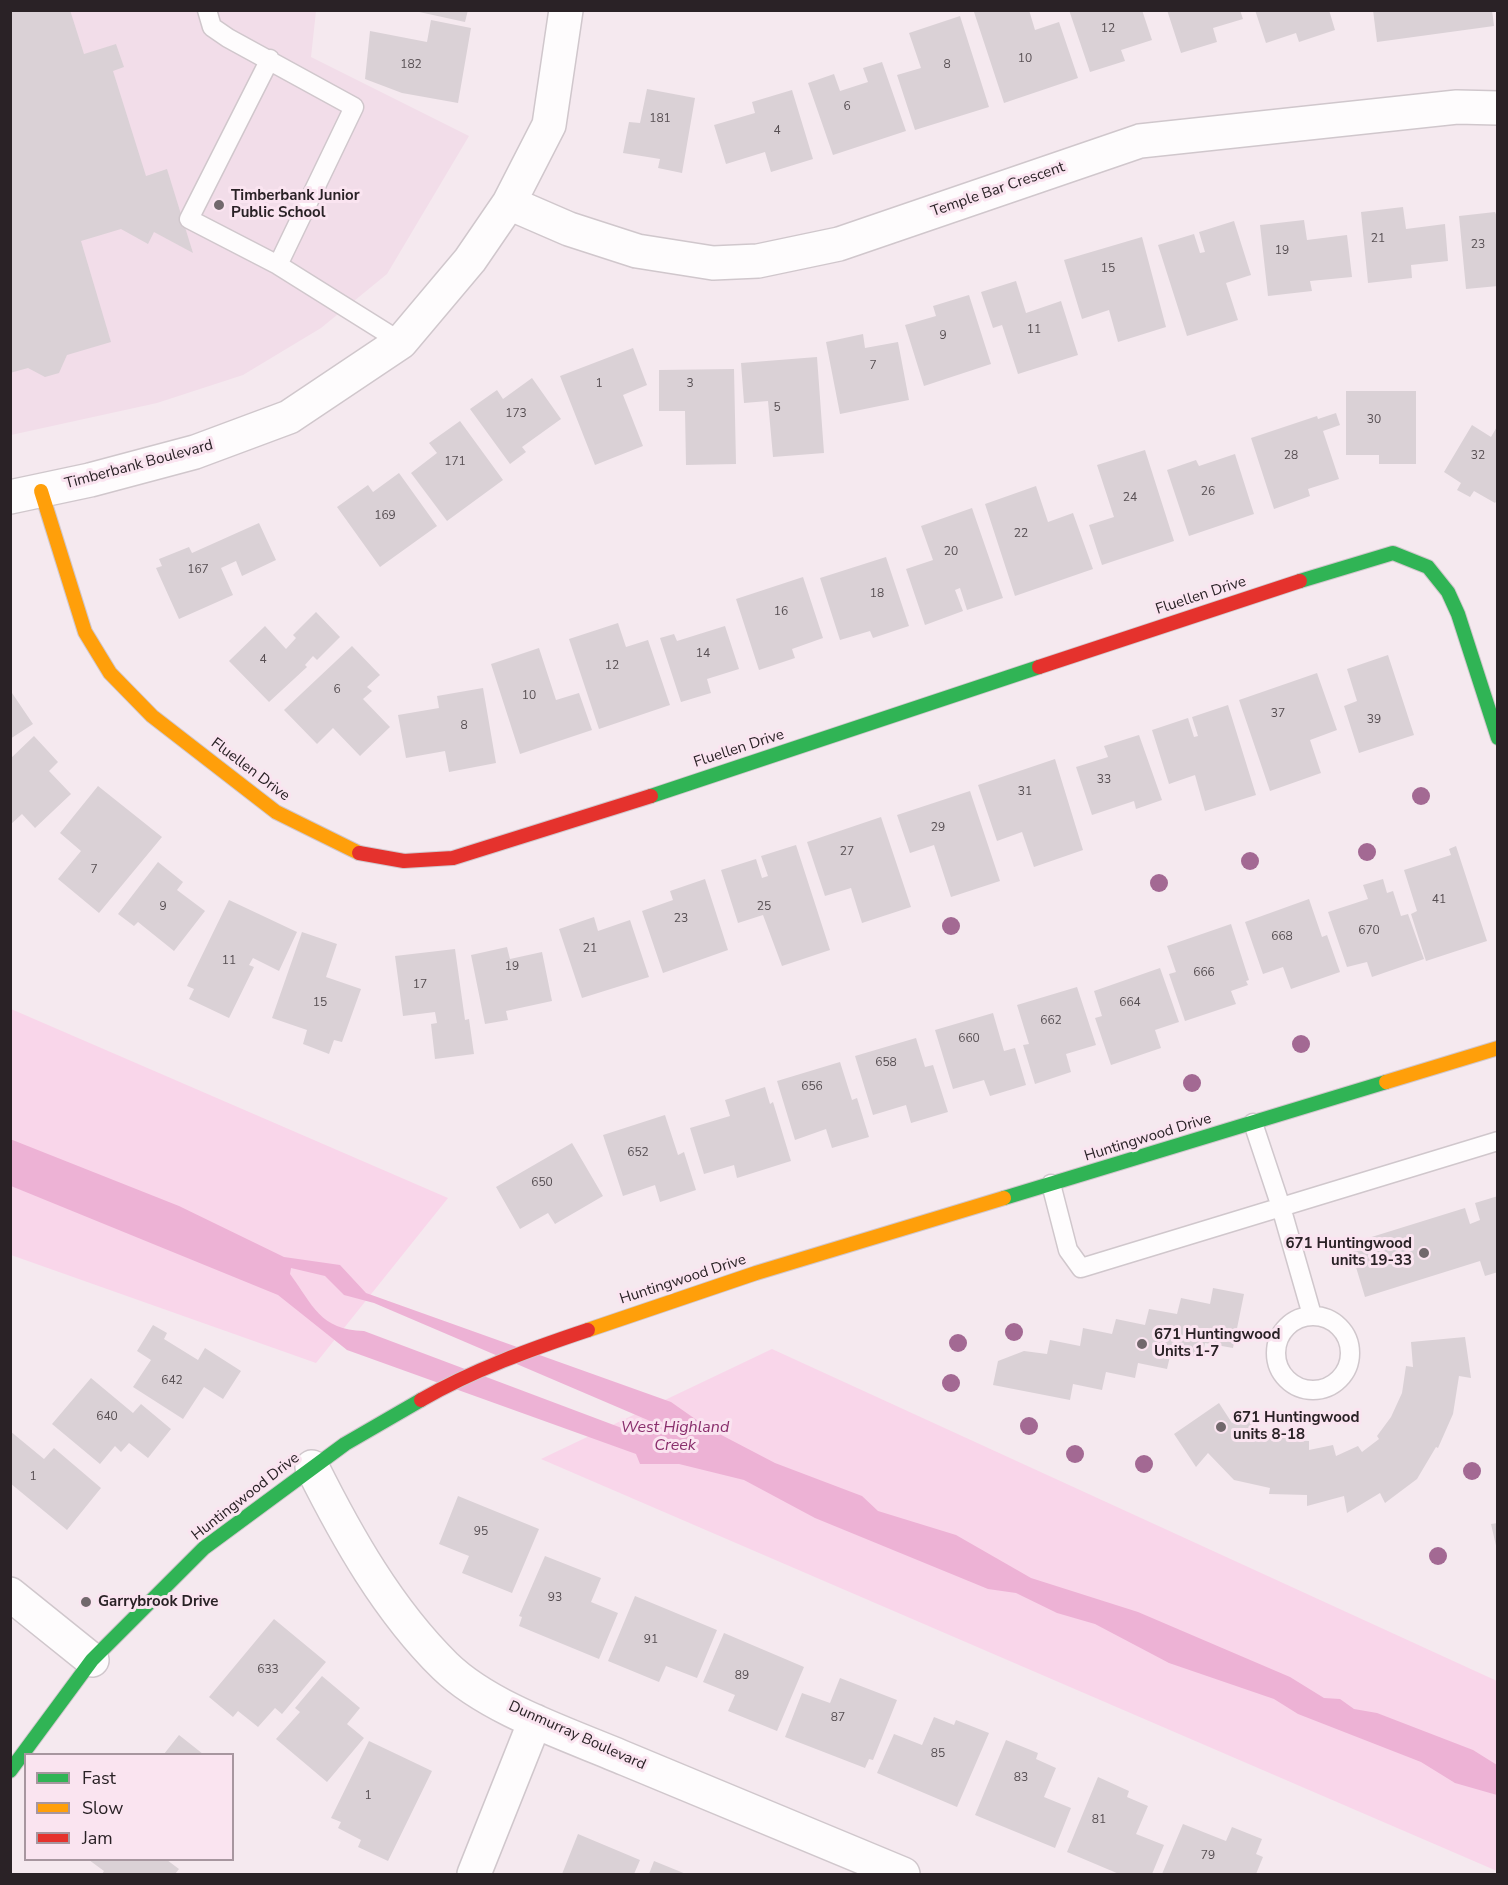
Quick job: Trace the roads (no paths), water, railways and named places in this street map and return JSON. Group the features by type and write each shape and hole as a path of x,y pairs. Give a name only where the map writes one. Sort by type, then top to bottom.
{"street":[{"name":"Timberbank Boulevard","path":"26,494 195,452 289,417 400,342 470,260 509,203 549,125 567,10"},
{"name":"Temple Bar Crescent","path":"509,203 569,229 637,251 713,263 758,261 839,244 1140,141 1457,107 1497,108"},
{"name":"Fluellen Drive","path":"26,494 85,632 110,673 152,716 276,812 354,852 404,861 453,858 603,812 1259,594 1393,553 1428,567 1448,592 1458,614 1497,738"},
{"name":"Huntingwood Drive","path":"10,1771 92,1660 204,1548 312,1467 414,1404 542,1345 756,1273 1253,1124 1497,1048"},
{"name":"Dunmurray Boulevard","path":"312,1467 340,1523 381,1588 445,1666 470,1686 536,1721 903,1875"},
{"path":"10,1594 92,1660"},
{"path":"474,1875 536,1721"}],"lane":[{"path":"207,10 212,27 354,107 278,265"},
{"path":"270,59 189,219 278,265 400,342"},
{"path":"1253,1124 1281,1207 1312,1315"},
{"path":"1050,1184 1068,1250 1081,1268 1497,1142"},
{"path":"1312,1315 1337,1323 1351,1345 1347,1370 1328,1389 1302,1389 1281,1373 1279,1364 1276,1348 1288,1324 1312,1315"}],"water":[{"name":"West Highland Creek","path":"10,1139 179,1206 284,1257 340,1265 366,1293 671,1402 708,1428 775,1463 862,1496 878,1511 956,1535 1031,1578 1138,1612 1290,1677 1324,1698 1340,1699 1354,1709 1377,1713 1473,1750 1497,1765 1497,1795 1455,1783 1421,1762 1298,1714 1274,1699 1169,1663 1095,1624 1057,1613 1016,1593 988,1589 815,1518 744,1480 679,1464 640,1464 636,1454 347,1350 278,1295 11,1186","holes":["291,1268 325,1276 344,1295 374,1303 650,1421 650,1428 643,1436 364,1331 337,1326 319,1314 290,1274"]}],"place":[{"name":"Timberbank Junior Public School","path":"219,205"},
{"name":"671 Huntingwood units 19-33","path":"1424,1253"},
{"name":"671 Huntingwood Units 1-7","path":"1142,1344"},
{"name":"671 Huntingwood units 8-18","path":"1221,1427"},
{"name":"Garrybrook Drive","path":"86,1602"}]}
